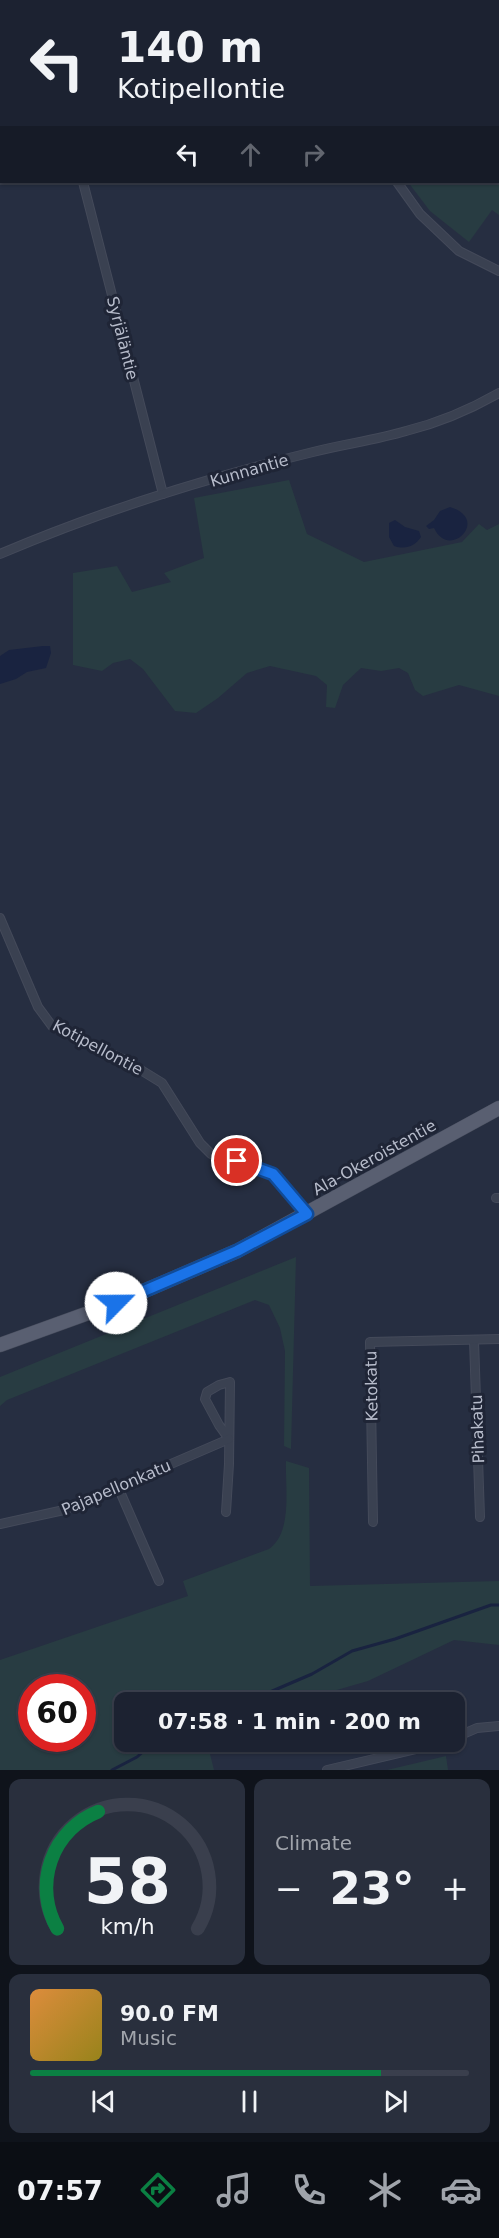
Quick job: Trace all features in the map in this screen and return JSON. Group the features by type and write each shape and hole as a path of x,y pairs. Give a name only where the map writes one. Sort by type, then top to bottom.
{"main road":[{"name":"Ala-Okeroistentie","path":"0,1345 116,1303 237,1251 499,1108"}],"street":[{"name":"Syrjäläntie","path":"83,183 163,494"},
{"path":"398,183 420,214 459,252 499,271"},
{"name":"Kunnantie","path":"0,554 101,514 163,494 312,452 407,431 480,404 499,393"},
{"name":"Kotipellontie","path":"0,918 38,1007 52,1026 123,1059 162,1083 200,1143 211,1154 273,1174 307,1214"},
{"name":"Ketokatu","path":"373,1522 370,1342 499,1339"},
{"name":"Pihakatu","path":"474,1340 480,1517"},
{"path":"226,1512 229,1439 230,1382 207,1392 205,1399 229,1439"},
{"name":"Pajapellonkatu","path":"0,1524 64,1510 229,1439"},
{"path":"118,1487 159,1581"},
{"path":"465,1733 477,1728 499,1726"},
{"path":"327,1770 404,1752"}],"shaded area":[{"path":"409,183 499,183 499,215 492,210 469,242 430,211"},
{"path":"289,480 307,534 364,562 462,542 479,524 487,530 499,524 499,696 459,685 423,696 415,690 408,673 399,668 381,671 361,668 343,685 335,708 326,707 327,685 316,676 270,666 247,673 196,713 175,711 143,669 130,659 113,663 102,671 73,665 73,573 117,566 132,592 171,582 164,573 204,558 194,498"},
{"path":"296,1257 291,1449 284,1446 285,1351 280,1328 269,1305 255,1300 7,1400 0,1406 0,1377"},
{"path":"286,1461 309,1468 310,1586 499,1581 499,1645 454,1640 368,1681 330,1692 114,1692 114,1752 210,1752 214,1770 0,1770 0,1660 188,1596 183,1581 269,1549 277,1541 285,1521"},
{"path":"446,1756 448,1770 387,1770"}],"water":[{"path":"450,507 462,513 467,520 467,528 456,539 449,540 441,537 434,528 429,529 426,526 440,511"},
{"path":"395,520 405,527 419,531 421,537 416,543 402,548 394,546 389,537 389,523"},
{"path":"50,646 51,653 46,668 27,672 16,679 0,684 0,656 9,650"}],"waterway":[{"path":"270,1692 312,1674 352,1651 395,1639 491,1605 499,1605"},
{"path":"112,1770 143,1752"}],"route":[{"path":"116,1303 237,1251 307,1214 273,1174 237,1161"}]}
